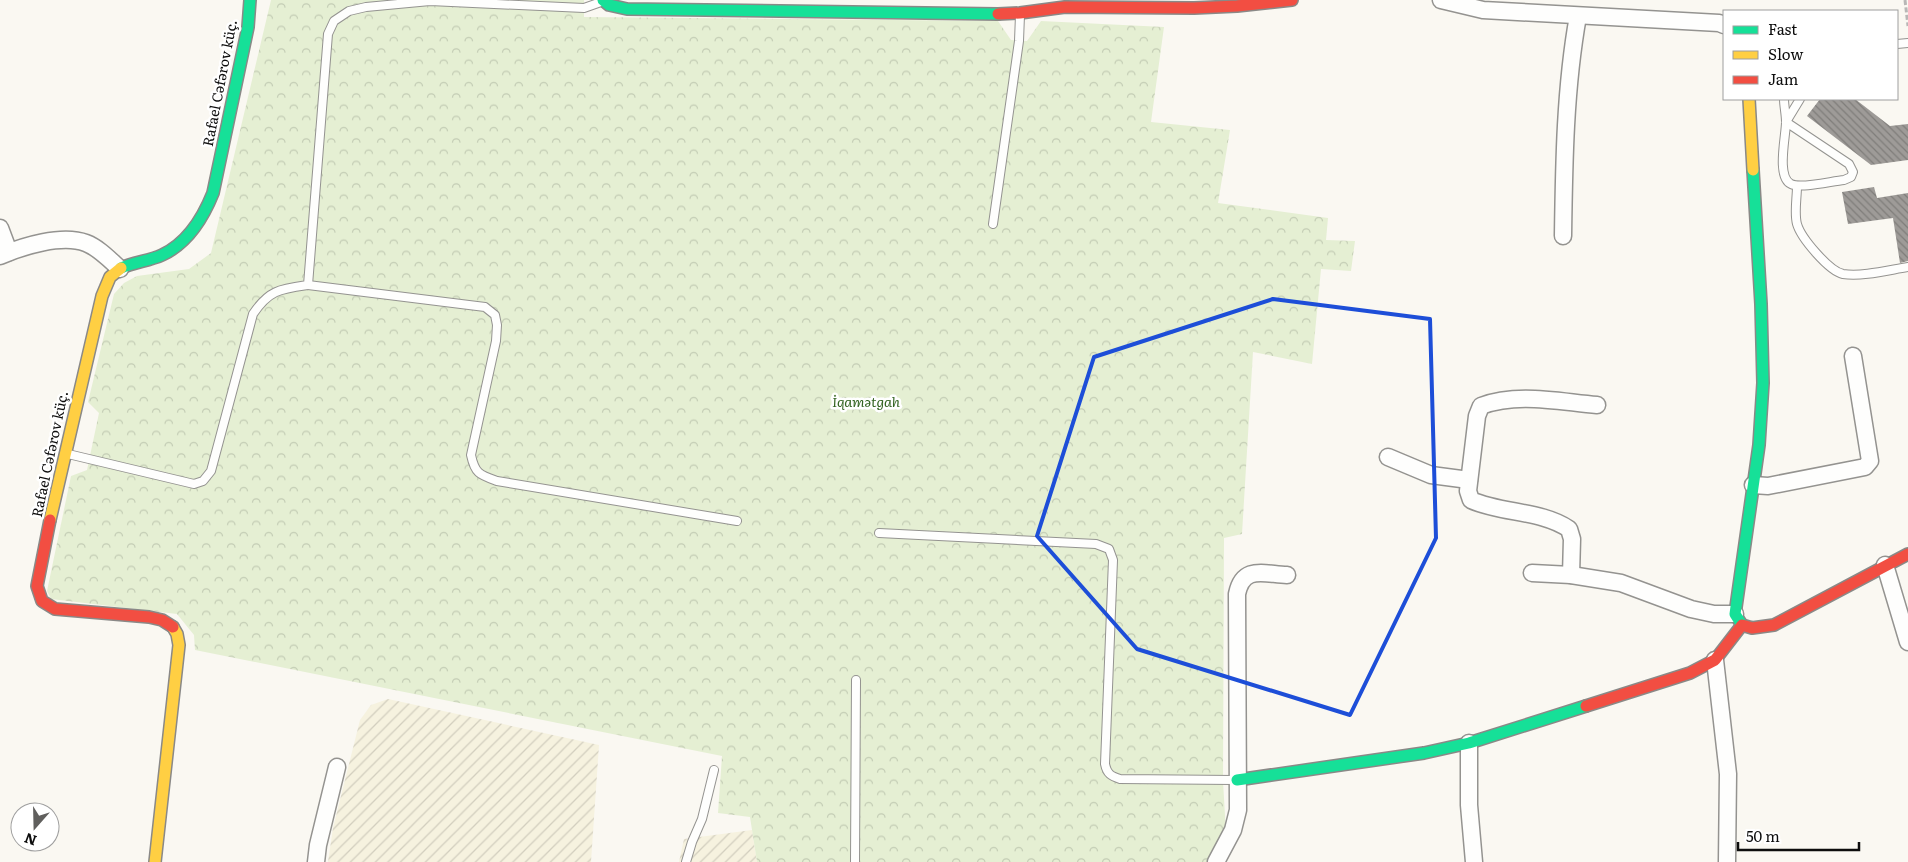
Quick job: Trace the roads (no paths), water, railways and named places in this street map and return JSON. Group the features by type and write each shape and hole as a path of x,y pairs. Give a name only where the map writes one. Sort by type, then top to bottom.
{"street":[{"name":"Rafael Cəfərov küç.","path":"155,862 170,731 178,638 176,631 170,624 151,617 55,609 42,601 37,586 85,360 102,295 111,276 120,269 170,251 190,234 207,208 213,193 237,82 248,27 250,0"},
{"path":"604,0 609,5 627,8 1020,13 1065,3 1237,6 1292,0"},
{"path":"1442,0 1482,10 1723,25"},
{"path":"1563,236 1564,161 1574,41 1578,16"},
{"path":"1237,780 1424,753 1469,743 1690,673 1716,660 1739,619 1763,383 1761,304 1749,100"},
{"path":"0,228 4,254 26,246 73,240 96,248 120,269"},
{"path":"1752,485 1768,486 1865,467 1870,461 1853,356"},
{"path":"1571,575 1572,539 1569,529 1558,522 1484,505 1472,500 1468,491 1477,416 1481,406 1495,400 1525,399 1597,405"},
{"path":"1388,457 1431,475 1469,480"},
{"path":"1532,573 1571,575 1621,583 1691,609 1739,619 1752,628 1774,625 1908,554"},
{"path":"1885,565 1908,642"},
{"path":"1216,862 1233,830 1236,819 1237,594 1239,582 1245,576 1253,573 1287,575"},
{"path":"1716,660 1728,774 1727,862"},
{"path":"1469,743 1469,804 1474,862"},
{"path":"316,862 318,845 338,767"}],"lane":[{"path":"308,285 328,34 334,22 349,11 366,7 430,1 584,8 596,6 604,0"},
{"path":"993,224 1019,41 1020,13"},
{"path":"1784,100 1786,122 1783,167 1785,178 1789,184 1797,186 1844,180 1851,177 1853,172 1849,164 1786,122"},
{"path":"1786,122 1799,100"},
{"path":"1797,186 1797,224 1827,266 1836,272 1854,275 1908,267"},
{"path":"66,454 194,484 203,481 211,471 253,314 262,301 270,294 286,288 308,285 485,307 495,315 497,325 496,341 471,455 474,468 484,476 497,481 737,521"},
{"path":"879,533 1096,544 1109,548 1113,560 1105,764 1107,772 1120,779 1237,780"},
{"path":"855,862 856,680"},
{"path":"686,862 702,819 714,770"}],"park label":[{"name":"İqamətgah","path":"866,402"}]}
